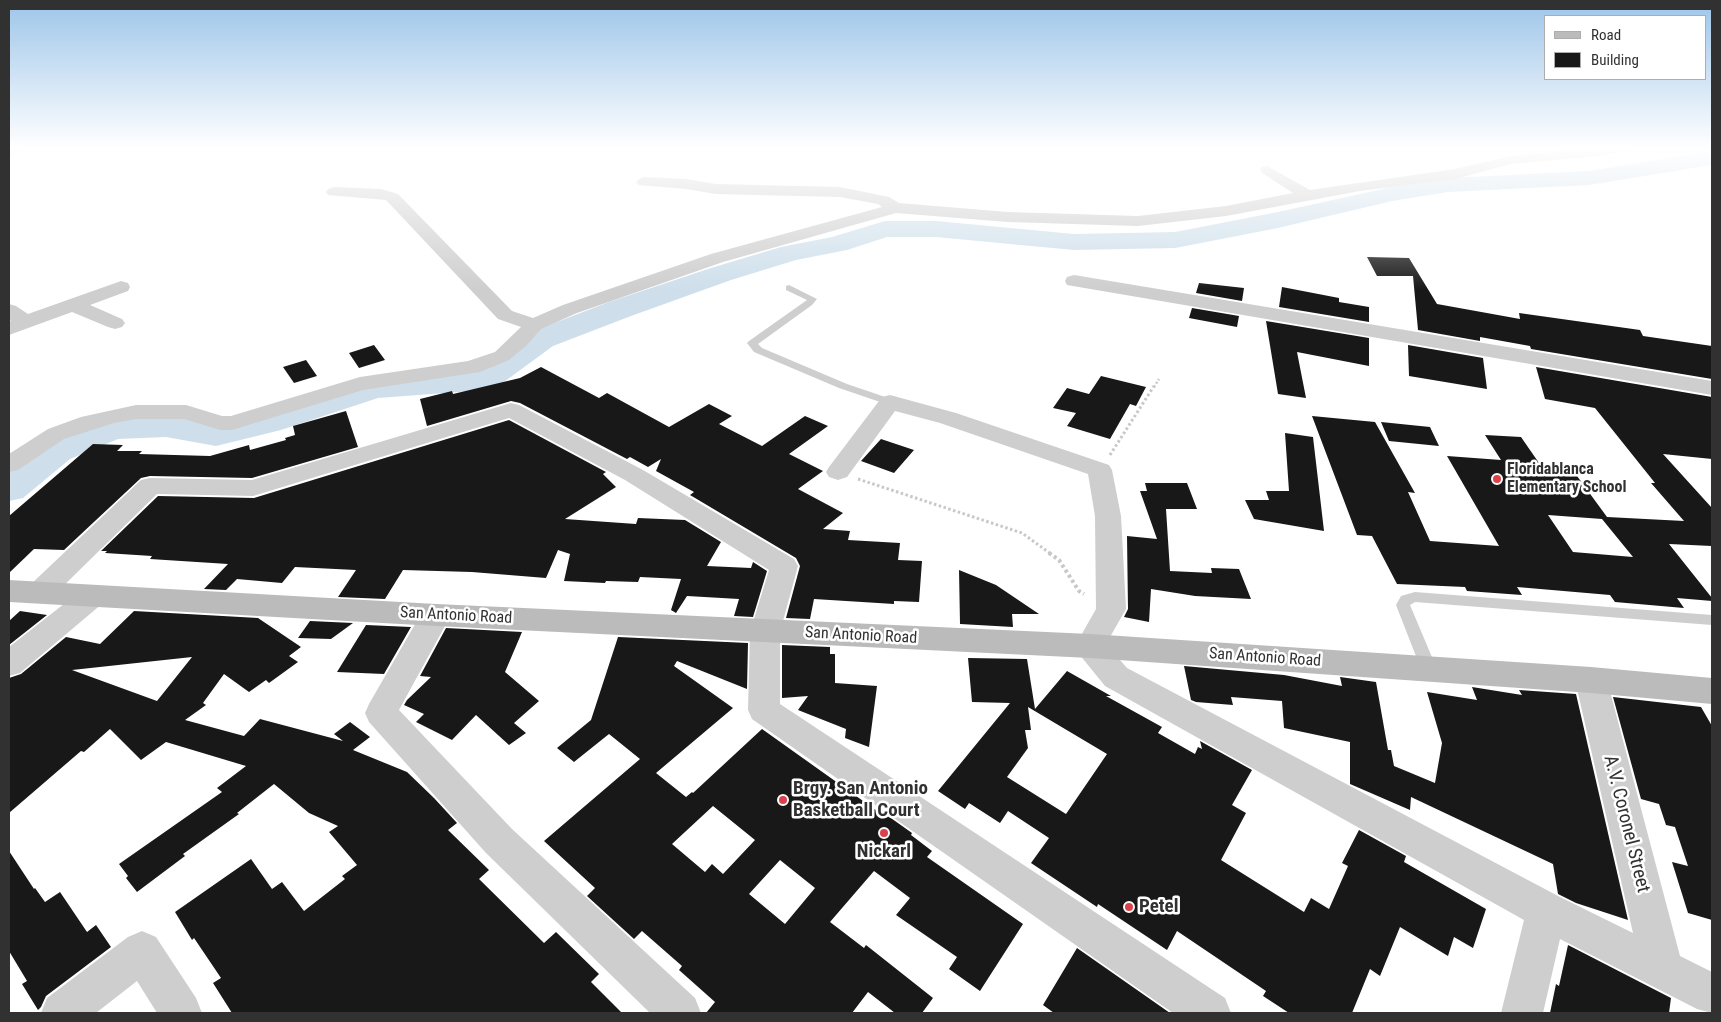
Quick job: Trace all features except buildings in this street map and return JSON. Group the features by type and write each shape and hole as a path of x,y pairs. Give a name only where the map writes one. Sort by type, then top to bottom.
{"street":[{"path":"384,195 392,197 505,315 534,325"},
{"path":"854,195 883,200 895,208"},
{"path":"9,465 56,434 89,422 114,416 145,412 186,412 220,423 232,423 360,384 472,367 502,356 520,341 534,325 614,292 718,258 895,208 1008,217 1138,222 1226,211 1308,195"},
{"path":"1074,281 1712,388"},
{"path":"9,310 18,326 121,287"},
{"path":"73,305 115,323"},
{"path":"838,472 890,402 948,418 1100,470 1108,516 1111,609 1090,646 1116,677 1546,911 1712,994"},
{"path":"40,593 150,486 254,488 511,410 634,475 784,566 764,632 764,710 1210,1013"},
{"name":"San Antonio Road","path":"9,591 764,632 1090,646 1591,680 1712,691"},
{"path":"9,664 93,596"},
{"path":"436,615 381,713 499,841 680,1013"},
{"name":"A.V. Coronel Street","path":"1591,680 1662,968"},
{"path":"1522,1013 1546,911"},
{"path":"62,1013 142,951 181,1013"}],"lane":[{"path":"789,288 812,299 809,303 752,342 758,350 835,383 890,402"},
{"path":"1429,669 1403,605 1406,600 1415,597 1712,620"}],"path":[{"path":"1100,470 1159,379"},
{"path":"838,472 1022,533 1059,560 1079,591 1111,609"}],"waterway":[{"path":"9,489 57,451 112,428 166,426 216,435 268,422 374,388 485,380 542,339 620,309 721,274 791,253 837,244 885,229 936,229 1074,242 1175,240 1278,220 1389,195"}],"place":[{"name":"Floridablanca Elementary School","path":"1497,479"},
{"name":"Brgy. San Antonio Basketball Court","path":"783,800"},
{"name":"Nickarl","path":"884,833"},
{"name":"Petel","path":"1129,907"}]}
